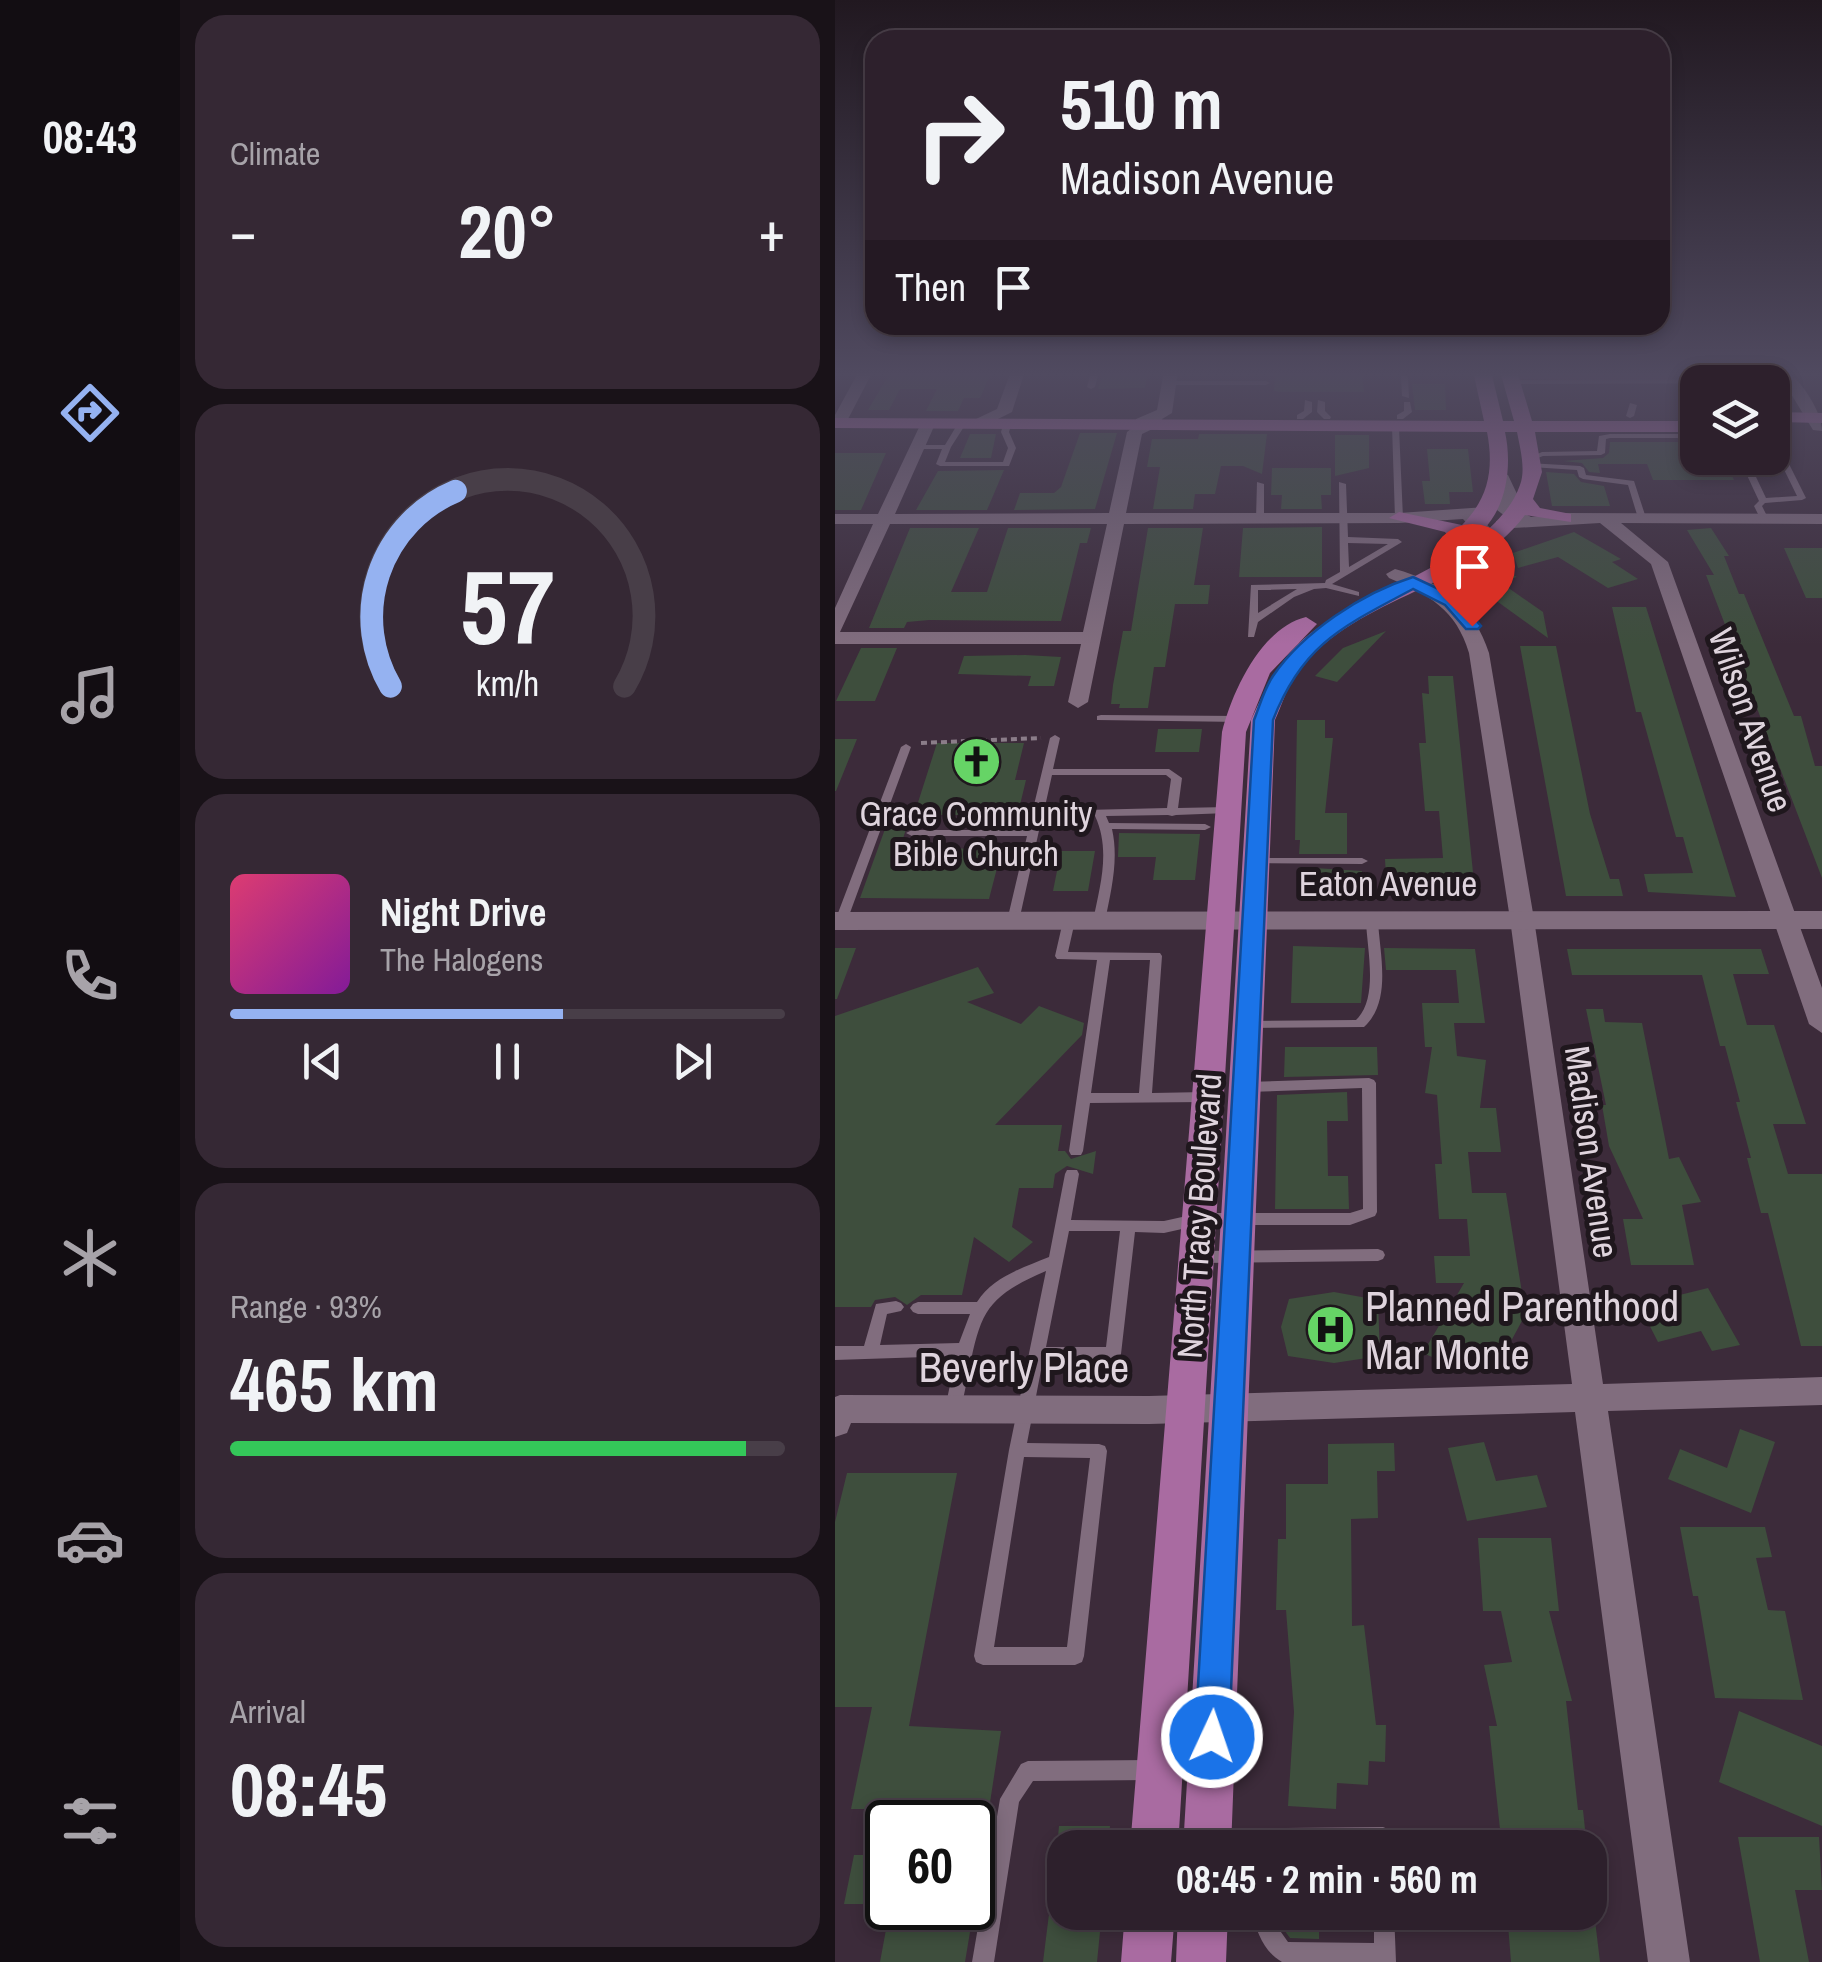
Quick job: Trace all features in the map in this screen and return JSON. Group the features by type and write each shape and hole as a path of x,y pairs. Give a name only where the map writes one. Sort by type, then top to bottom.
{"main road":[{"path":"1494,519 1502,478 1500,463"},
{"path":"1494,519 1531,484 1531,463"},
{"path":"1399,518 1453,526 1534,514 1565,518"},
{"name":"North Tracy Boulevard","path":"1226,1092 1247,1026 1228,810 1237,718 1248,686 1276,648 1350,584 1404,578 1450,562 1494,519"},
{"name":"North Tracy Boulevard","path":"1208,1830 1228,1406 1218,1238 1237,921 1255,861 1263,720 1279,680 1304,649 1341,620 1494,519"},
{"name":"North Tracy Boulevard","path":"1155,1830 1185,1408 1218,1238"},
{"path":"1146,1962 1148,1930"},
{"path":"1201,1962 1202,1930"}],"street":[{"path":"835,628 910,463"},
{"path":"1078,702 1129,463"},
{"path":"1565,518 1642,518 1763,510 1822,519"},
{"path":"835,519 1399,518"},
{"name":"Wilson Avenue","path":"1603,518 1659,562 1822,1024"},
{"name":"Madison Avenue","path":"1404,578 1451,601 1472,626 1522,920 1669,1962"},
{"path":"835,638 1090,638"},
{"name":"Eaton Avenue","path":"838,921 1822,920"},
{"name":"Beverly Place","path":"835,1424 840,1409 1026,1411 1822,1391"}],"lane":[{"path":"941,463 1006,463"},
{"path":"1399,518 1401,463"},
{"path":"1536,463 1580,468 1583,478 1631,483 1642,518"},
{"path":"1750,475 1763,510 1802,498 1790,474"},
{"path":"1260,484 1260,518"},
{"path":"1341,484 1341,518 1350,584"},
{"path":"1251,635 1254,587 1350,584 1398,542 1347,540"},
{"path":"1329,582 1350,584"},
{"path":"1253,621 1309,586"},
{"path":"1101,718 1263,720"},
{"path":"1013,921 1055,738"},
{"path":"838,921 906,747"},
{"path":"1048,772 1169,772 1177,778 1173,813"},
{"path":"1038,814 1228,810"},
{"path":"1099,813 1107,826 1110,856 1099,921"},
{"path":"1107,826 1205,827"},
{"path":"912,833 1033,832"},
{"path":"1255,861 1362,860"},
{"path":"1069,921 1061,956 1157,956 1145,1097"},
{"path":"1247,1026 1359,1024 1368,1019 1374,1005 1372,921"},
{"path":"1076,1151 1104,956"},
{"path":"1083,1098 1369,1083 1370,1212 1218,1238"},
{"path":"1017,1450 1099,1451 1075,1656 983,1656 1017,1450 1072,1174"},
{"path":"1063,1225 1164,1227 1218,1238 1378,1256"},
{"path":"1037,1353 1113,1354 1128,1226"},
{"path":"953,1408 977,1308 1004,1282 1054,1261"},
{"path":"870,1352 881,1308 896,1307"},
{"path":"919,1308 977,1308"},
{"path":"835,1353 965,1349"},
{"path":"983,1962 1011,1799 1028,1771 1160,1770"},
{"path":"1267,1930 1283,1952 1385,1958 1384,1930"}],"path":[{"path":"906,747 938,739 1055,738"}],"building":[{"path":"835,463 882,463 861,510 835,510"},
{"path":"1070,463 1108,463 1095,509 1014,510 1020,493 1054,493 1061,487"},
{"path":"1148,463 1263,463 1262,474 1243,466 1221,466 1215,494 1195,494 1193,509 1153,509 1160,467 1147,467"},
{"path":"1335,463 1369,463 1369,468 1335,476"},
{"path":"1428,463 1470,463 1473,492 1449,492 1450,504 1425,504 1422,481 1430,481"},
{"path":"1578,463 1680,463 1680,475 1732,475 1734,480 1653,480 1647,464 1598,464 1600,473 1589,472"},
{"path":"1272,468 1331,468 1331,495 1321,495 1322,509 1281,509 1282,495 1271,495"},
{"path":"1004,470 987,510 916,510 938,471"},
{"path":"1546,472 1574,474 1581,482 1604,486 1610,506 1552,506"},
{"path":"1322,527 1322,577 1239,577 1243,528"},
{"path":"910,528 979,528 951,592 987,592 1008,528 1091,528 1087,543 1080,543 1061,621 929,620 907,622 904,628 869,628"},
{"path":"1148,528 1203,528 1194,585 1210,585 1208,604 1175,604 1165,667 1154,667 1148,708 1119,708 1120,704 1111,704 1113,685 1123,631 1131,631"},
{"path":"1711,528 1729,556 1724,556 1739,594 1744,594 1794,716 1801,716 1815,766 1822,766 1822,878 1706,575 1714,575 1687,530"},
{"path":"1574,532 1621,559 1612,562 1638,579 1608,588 1558,557 1518,568 1513,553"},
{"path":"1784,548 1822,548 1822,598 1806,598"},
{"path":"1493,563 1517,577 1500,582 1543,612 1548,638 1480,589 1468,593 1449,582"},
{"path":"1612,607 1646,607 1736,897 1648,892 1644,874 1693,873 1683,837 1676,837 1641,712 1636,712"},
{"path":"1386,631 1337,682 1315,676 1343,648"},
{"path":"1520,646 1556,646 1590,814 1610,879 1619,879 1623,896 1566,896"},
{"path":"861,648 897,648 875,701 836,701"},
{"path":"964,656 1061,657 1054,686 1028,686 1031,676 958,674"},
{"path":"1428,676 1453,676 1475,892 1408,893 1407,877 1386,877 1385,859 1443,858 1439,811 1425,811 1419,743 1426,743 1422,693 1429,694"},
{"path":"1297,720 1325,720 1325,738 1333,738 1325,813 1347,813 1347,854 1299,854 1300,840 1295,840"},
{"path":"1158,729 1202,729 1199,752 1155,752"},
{"path":"835,739 857,739 836,791 835,791"},
{"name":"Grace Community Bible Church","path":"937,743 1024,743 1015,780 1026,780 1020,805 988,809 987,815 914,815"},
{"path":"885,829 906,829 900,848 1002,849 989,899 860,898"},
{"path":"1119,833 1200,834 1195,880 1153,880 1156,857 1118,857"},
{"path":"1061,851 1095,851 1088,891 1053,891"},
{"path":"1299,867 1362,871 1363,892 1298,892"},
{"path":"1293,946 1365,948 1361,1003 1291,1003"},
{"path":"835,948 856,948 837,999 835,999"},
{"path":"1384,948 1475,949 1485,1023 1454,1023 1457,1056 1486,1060 1480,1108 1496,1108 1501,1152 1468,1152 1472,1193 1506,1193 1523,1299 1532,1302 1502,1358 1465,1343 1452,1366 1423,1353 1464,1283 1436,1283 1434,1256 1470,1256 1467,1219 1439,1219 1435,1164 1442,1164 1437,1095 1425,1093 1432,1047 1425,1047 1422,1003 1459,1003 1456,970 1386,970"},
{"path":"1567,949 1761,949 1769,974 1733,974 1747,1025 1774,1025 1806,1124 1773,1124 1788,1174 1822,1174 1822,1346 1801,1346 1768,1213 1761,1213 1736,1102 1740,1102 1725,1046 1720,1046 1702,975 1572,975"},
{"path":"978,967 994,993 967,1002 1021,1024 1039,1006 1084,1023 1082,1035 995,1125 1062,1125 1058,1151 1065,1151 1071,1159 1096,1151 1093,1174 1067,1166 1055,1174 1053,1188 1019,1188 1012,1227 1033,1242 1009,1262 974,1237 962,1295 921,1295 907,1305 895,1297 875,1300 871,1307 835,1307 835,1016"},
{"path":"1586,1009 1603,1009 1605,1022 1642,1023 1669,1159 1679,1157 1701,1202 1682,1205 1694,1265 1631,1265 1623,1219 1643,1219 1609,1146 1602,1105 1606,1105"},
{"path":"1285,1047 1377,1047 1378,1075 1284,1077"},
{"path":"1347,1092 1348,1121 1327,1121 1328,1176 1348,1176 1349,1209 1275,1209 1277,1095"},
{"path":"1708,1288 1740,1345 1712,1351 1701,1331 1658,1342 1639,1305"},
{"name":"Planned Parenthood Mar Monte","path":"1334,1292 1378,1300 1380,1356 1334,1363 1288,1356 1281,1327 1289,1299"},
{"path":"1740,1429 1775,1442 1751,1513 1668,1479 1680,1449 1727,1468"},
{"path":"1484,1442 1496,1481 1537,1475 1547,1507 1467,1521 1448,1448"},
{"path":"1394,1443 1395,1471 1377,1471 1378,1518 1351,1519 1352,1626 1364,1625 1376,1725 1386,1725 1385,1762 1369,1761 1368,1785 1337,1783 1336,1809 1288,1806 1294,1712 1286,1610 1276,1610 1278,1539 1286,1539 1286,1484 1328,1484 1328,1444"},
{"path":"847,1473 957,1473 909,1726 1001,1731 990,1800 865,1800 865,1809 851,1809 872,1707 835,1707 835,1522"},
{"path":"1680,1527 1765,1527 1772,1557 1756,1558 1768,1610 1785,1611 1803,1700 1715,1698 1698,1596 1693,1596"},
{"path":"1478,1538 1551,1538 1559,1611 1549,1611 1572,1701 1566,1701 1578,1810 1583,1810 1585,1830 1500,1830 1489,1726 1497,1726 1484,1665 1512,1662 1501,1611 1483,1611"},
{"path":"1739,1711 1822,1746 1822,1826 1719,1782"},
{"path":"1059,1826 1110,1826 1110,1830 1059,1830"},
{"path":"1738,1837 1819,1837 1822,1890 1795,1890 1809,1962 1760,1962"},
{"path":"854,1855 865,1855 865,1904 844,1904"},
{"path":"886,1930 970,1930 965,1962 880,1962"},
{"path":"1047,1930 1100,1930 1097,1962 1043,1962"},
{"path":"1284,1930 1319,1930 1319,1939 1290,1938"},
{"path":"1508,1930 1596,1930 1600,1962 1511,1962"}],"place":[{"name":"Grace Community Bible Church","path":"976,761"},
{"name":"Planned Parenthood Mar Monte","path":"1330,1330"}],"route":[{"path":"1212,1737 1263,720 1279,680 1304,649 1341,620 1413,582 1451,601 1472,626"}]}
